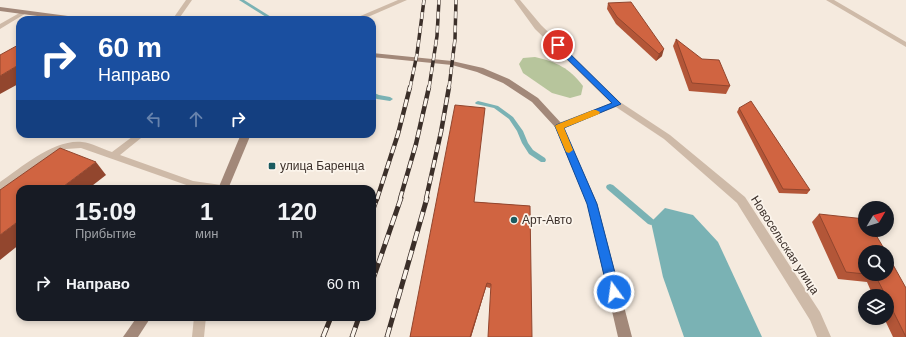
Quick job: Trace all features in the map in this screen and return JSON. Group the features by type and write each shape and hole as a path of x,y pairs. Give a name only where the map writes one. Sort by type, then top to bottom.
{"street":[{"path":"365,16 404,0"},
{"name":"Новосельская улица","path":"517,0 538,27 617,104 667,136 741,200 815,316 824,337"},
{"path":"829,0 906,45"},
{"path":"0,9 47,16"},
{"path":"376,55 452,63 480,70 506,81 536,100 559,126 592,204 625,337"},
{"path":"559,126 617,104"},
{"path":"224,185 244,138"},
{"path":"130,337 142,321"}],"lane":[{"path":"178,16 189,0"},
{"path":"18,16 24,12"},
{"path":"0,27 16,17"},
{"path":"114,155 137,138"},
{"path":"0,187 46,155 65,146 82,145 198,185"},
{"path":"198,337 200,321"}],"green space":[{"path":"535,57 550,61 567,70 583,86 581,95 570,98 552,93 523,73 519,64 523,58"}],"water":[{"path":"665,208 693,215 718,242 762,337 684,337 663,277 651,222"}],"building":[{"path":"631,2 664,49 659,54 617,17 608,3"},
{"path":"676,39 702,59 719,60 730,86 692,83"},
{"path":"16,46 16,66 0,76 0,55"},
{"path":"751,101 810,190 783,189 739,108"},
{"path":"455,105 485,108 474,202 530,206 532,337 488,337 491,284 487,283 470,337 410,337"},
{"path":"60,148 96,162 65,185 16,185 16,223 0,235 0,190"},
{"path":"819,214 858,218 858,237 877,237 882,245 858,245 858,273 846,272"},
{"path":"894,267 906,288 906,337 894,313 894,289 882,289 878,281 894,281"}],"waterway":[{"path":"241,0 267,16"},
{"path":"376,96 390,99"},
{"path":"478,103 496,107 511,118 531,152 543,160"},
{"path":"610,187 651,222"}],"railway":[{"path":"410,88 417,54 424,0"},
{"path":"429,88 437,36 439,0"},
{"path":"449,88 455,39 456,0"},
{"path":"377,199 398,134 410,87"},
{"path":"400,199 416,144 429,87"},
{"path":"426,199 441,132 449,87"},
{"path":"376,270 401,198"},
{"path":"387,337 427,198"},
{"path":"323,337 329,321"},
{"path":"352,337 358,321"}],"slow traffic":[{"path":"569,150 559,126 596,112"}],"place":[{"name":"улица Баренца","path":"272,166"},
{"name":"Арт-Авто","path":"514,220"}],"route":[{"path":"558,45 617,104 559,126 592,204 614,292"}]}
